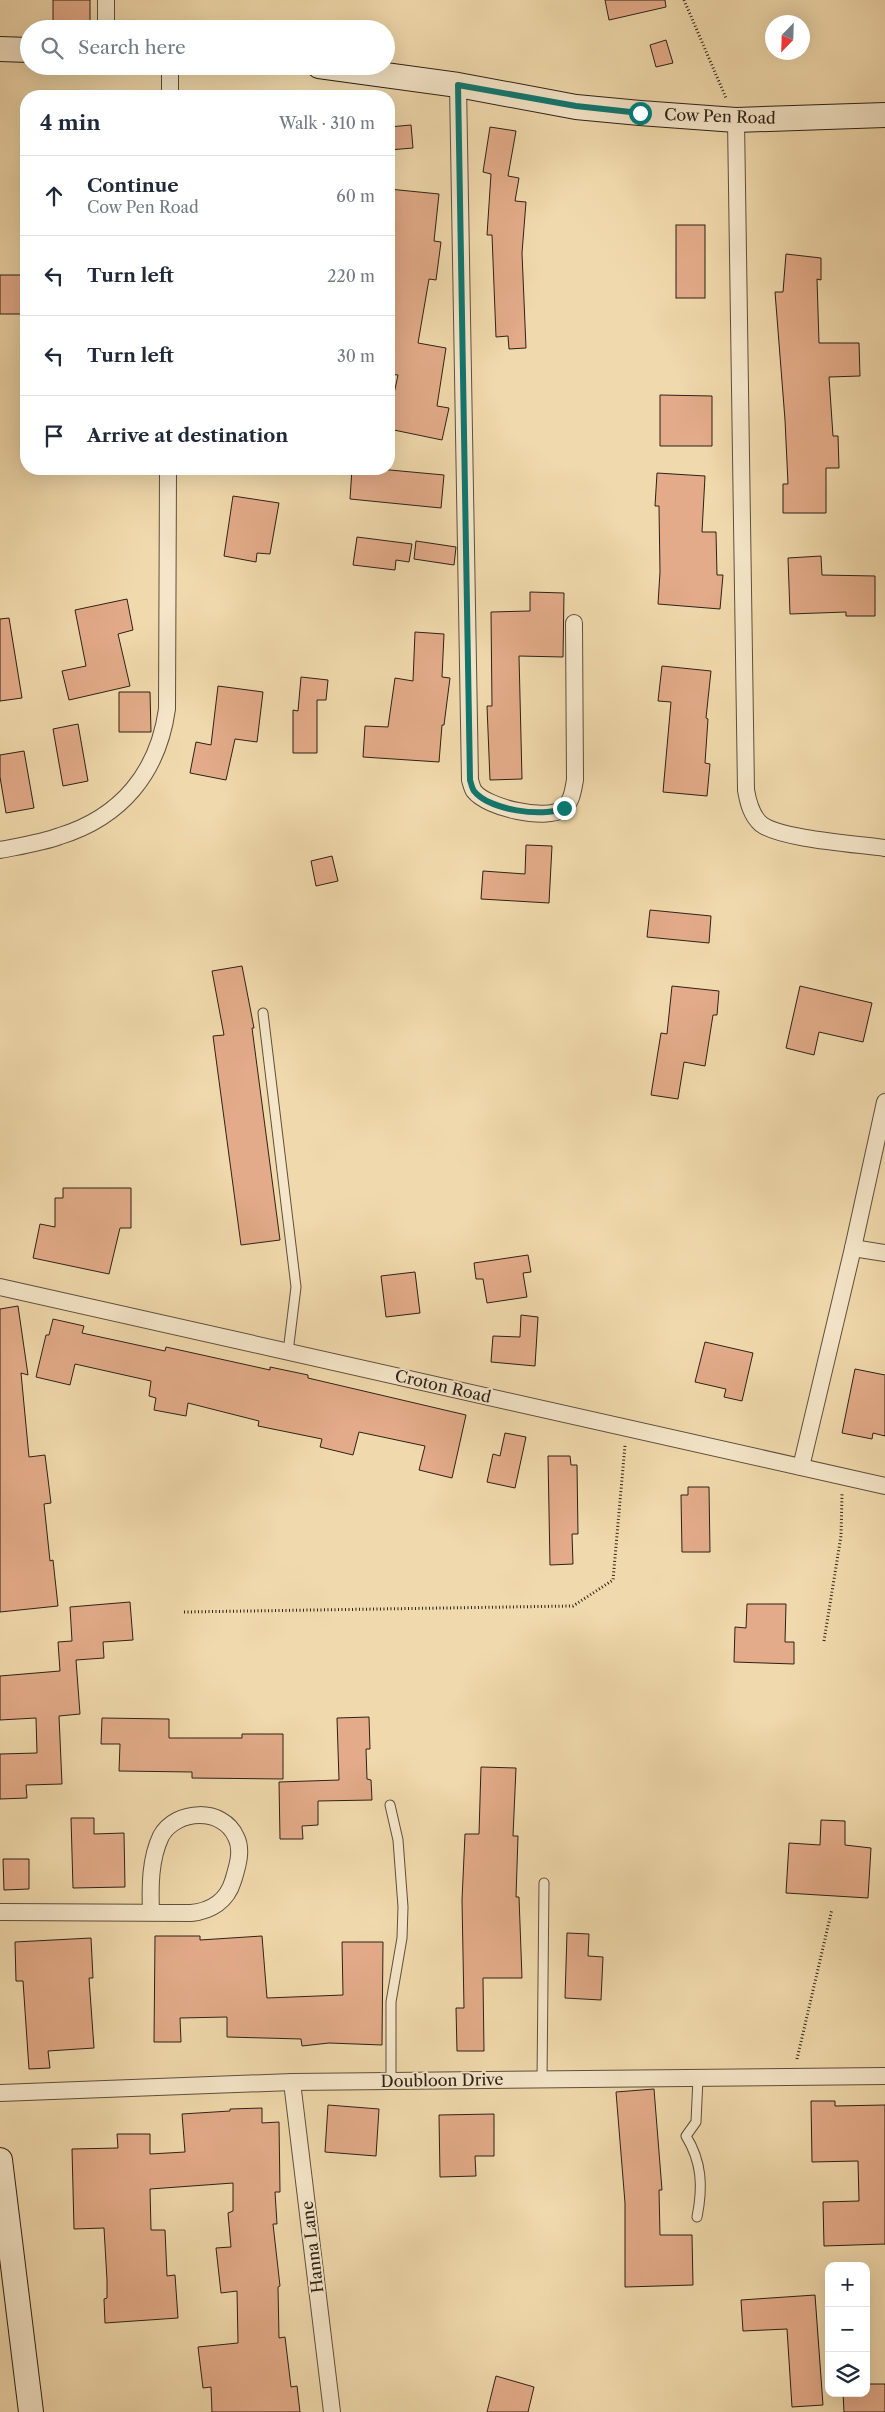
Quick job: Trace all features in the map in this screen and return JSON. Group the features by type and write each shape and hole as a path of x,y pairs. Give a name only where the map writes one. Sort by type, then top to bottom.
{"main road":[{"path":"0,49 20,50"},
{"name":"Cow Pen Road","path":"385,75 458,85 576,106 736,120 885,115"},
{"path":"0,2160 31,2412"}],"street":[{"path":"106,0 106,20"},
{"path":"170,75 170,90"},
{"path":"458,85 470,780 474,791 482,797 516,810 534,813 556,812 564,808 570,801 575,780 574,623"},
{"path":"736,120 746,790 748,800 753,814 768,828 786,834 885,848"},
{"path":"0,850 59,837 80,829 100,818 135,788 148,771 157,752 164,729 167,709 168,475"},
{"path":"801,1467 853,1248 885,1102"},
{"path":"853,1248 885,1254"},
{"name":"Croton Road","path":"0,1287 885,1486"},
{"path":"0,1912 198,1912 216,1906 231,1890 238,1867 237,1838 230,1827 204,1815 191,1815 180,1818 169,1826 162,1836 152,1869 151,1911"},
{"name":"Doubloon Drive","path":"0,2093 292,2082 885,2076"},
{"name":"Hanna Lane","path":"292,2082 332,2412"}],"lane":[{"path":"264,1013 296,1287 288,1352"},
{"path":"390,1805 398,1840 403,1907 402,1938 391,2002 391,2081"},
{"path":"542,2080 544,1883"},
{"path":"698,2078 696,2122 686,2136 696,2152 700,2174 702,2194 698,2217"}],"path":[{"path":"684,0 736,120"},
{"path":"184,1612 572,1606 613,1580 627,1428"},
{"path":"824,1641 841,1536 842,1476"},
{"path":"793,2077 832,1909"}],"building":[{"path":"53,0 90,0 90,20 53,20"},
{"path":"605,0 665,0 666,7 609,20"},
{"path":"666,40 673,63 656,67 650,45"},
{"path":"411,125 413,148 395,150 395,126"},
{"path":"490,127 516,131 508,176 519,178 515,201 526,202 522,253 526,348 509,349 508,336 496,337 492,235 487,235 491,174 483,172"},
{"path":"395,190 439,194 434,241 441,242 436,280 429,279 418,343 446,348 437,406 449,408 442,440 395,430 395,389 398,375 395,375"},
{"path":"676,225 705,225 705,298 676,298"},
{"path":"786,254 821,258 821,280 817,279 819,343 859,343 860,376 829,377 833,436 838,436 839,468 826,468 826,513 783,513 783,484 788,484 775,292 783,292"},
{"path":"0,275 20,275 20,314 0,314"},
{"path":"660,395 712,396 712,446 660,446"},
{"path":"395,470 444,475 441,508 350,499 352,475 395,475"},
{"path":"657,473 705,476 702,532 716,532 717,575 723,575 720,609 658,604 660,572 659,506 655,506"},
{"path":"233,496 279,503 270,554 257,553 256,562 224,556"},
{"path":"357,537 412,544 409,562 396,560 395,570 353,565"},
{"path":"416,541 456,547 454,565 414,559"},
{"path":"821,556 822,575 875,576 875,616 846,616 846,612 790,614 788,558"},
{"path":"530,592 564,593 563,657 519,656 522,779 490,780 487,706 492,706 491,612 530,611"},
{"path":"127,599 133,630 118,634 130,686 69,700 62,671 86,666 75,610"},
{"path":"9,618 22,698 0,701 0,619"},
{"path":"415,632 444,634 442,677 450,678 444,725 442,725 439,762 363,757 365,726 388,727 395,678 413,681"},
{"path":"662,666 711,671 706,718 708,719 705,763 710,764 707,796 663,792 671,702 658,701"},
{"path":"301,677 328,680 326,700 317,700 317,753 293,753 293,710 298,711"},
{"path":"218,686 263,692 257,742 235,739 226,780 190,773 196,742 211,745"},
{"path":"119,692 150,692 151,732 119,732"},
{"path":"78,724 88,781 63,786 53,729"},
{"path":"24,751 34,808 6,813 0,777 0,755"},
{"path":"526,845 552,846 549,903 481,899 483,871 525,874"},
{"path":"332,856 338,881 316,886 311,861"},
{"path":"650,910 711,916 709,943 647,937"},
{"path":"242,966 254,1028 252,1028 280,1240 241,1245 213,1036 224,1035 212,971"},
{"path":"672,986 719,991 717,1015 713,1015 705,1066 684,1062 678,1099 651,1095 661,1033 667,1034"},
{"path":"800,986 872,1003 863,1042 819,1032 814,1055 786,1048"},
{"path":"63,1188 131,1188 131,1228 120,1228 109,1274 33,1258 40,1224 55,1227 55,1198 63,1198"},
{"path":"528,1255 531,1272 523,1273 527,1297 487,1303 483,1279 476,1279 474,1263"},
{"path":"415,1272 420,1313 386,1317 381,1276"},
{"path":"18,1306 28,1375 21,1373 29,1457 45,1455 51,1503 44,1504 50,1561 53,1560 58,1606 0,1612 0,1309"},
{"path":"521,1315 538,1317 535,1366 491,1362 493,1336 520,1337"},
{"path":"53,1319 84,1326 82,1333 165,1351 166,1347 270,1370 270,1367 308,1375 308,1378 466,1415 452,1478 419,1470 425,1446 359,1432 353,1455 320,1447 322,1439 258,1426 259,1421 188,1403 186,1416 154,1410 156,1398 149,1396 151,1381 75,1364 70,1385 36,1377 46,1335 49,1335"},
{"path":"705,1342 753,1353 742,1401 724,1397 726,1389 695,1382"},
{"path":"855,1369 885,1375 885,1436 873,1433 872,1439 842,1433"},
{"path":"505,1433 526,1437 515,1488 487,1482 493,1454 500,1456"},
{"path":"548,1456 570,1456 571,1465 577,1465 578,1534 572,1534 573,1564 550,1565"},
{"path":"688,1487 709,1487 710,1552 682,1552 681,1495 688,1495"},
{"path":"130,1602 133,1640 103,1642 104,1658 76,1660 80,1714 59,1716 62,1784 26,1785 27,1798 0,1799 0,1754 37,1753 36,1718 0,1720 0,1676 60,1671 58,1642 72,1641 70,1607"},
{"path":"747,1604 786,1604 785,1642 794,1642 794,1664 734,1662 735,1627 746,1628"},
{"path":"369,1717 370,1749 366,1749 367,1779 371,1780 372,1800 318,1801 318,1825 302,1826 303,1839 280,1839 279,1782 339,1780 337,1718"},
{"path":"102,1718 169,1719 169,1738 242,1738 242,1734 283,1734 283,1779 192,1778 192,1772 119,1771 120,1744 101,1744"},
{"path":"481,1767 516,1768 513,1836 518,1836 516,1897 519,1897 522,1978 483,1978 484,2051 457,2051 456,2008 464,2008 462,1900 465,1834 479,1834"},
{"path":"71,1818 94,1818 94,1834 124,1833 125,1887 73,1888"},
{"path":"821,1820 845,1821 845,1845 871,1848 868,1898 786,1893 789,1843 820,1845"},
{"path":"3,1859 29,1859 29,1889 4,1890"},
{"path":"567,1933 589,1934 588,1956 603,1957 601,2000 565,1998"},
{"path":"155,1936 200,1936 200,1940 262,1936 267,1998 343,1995 342,1942 383,1942 382,2045 329,2043 302,2046 301,2039 227,2037 227,2017 180,2018 181,2042 154,2042"},
{"path":"91,1938 93,1978 89,1978 94,2048 48,2051 50,2068 29,2069 23,1981 16,1981 15,1942"},
{"path":"654,2089 662,2190 659,2190 660,2235 692,2235 693,2285 625,2287 625,2203 616,2092"},
{"path":"811,2101 835,2101 835,2106 885,2105 885,2244 824,2246 823,2202 859,2201 858,2161 812,2162"},
{"path":"328,2105 379,2109 376,2156 325,2152"},
{"path":"262,2108 262,2123 279,2122 280,2192 275,2192 277,2224 273,2224 280,2286 278,2287 279,2338 285,2337 291,2387 297,2386 300,2412 212,2412 211,2387 203,2388 198,2347 238,2343 237,2291 221,2293 216,2248 231,2247 228,2213 233,2211 233,2183 150,2189 151,2230 165,2230 167,2276 175,2275 178,2318 105,2323 104,2299 107,2298 107,2280 104,2228 74,2229 72,2149 118,2148 117,2134 150,2134 150,2154 185,2152 182,2114"},
{"path":"494,2114 494,2156 475,2156 476,2176 440,2177 439,2115"},
{"path":"815,2295 823,2405 792,2407 787,2329 743,2331 741,2300"},
{"path":"496,2376 534,2387 528,2412 487,2412"},
{"path":"870,2384 885,2384 885,2412 844,2412 843,2397 870,2397"}],"route":[{"path":"564,808 556,812 546,813 516,810 482,797 474,791 470,780 458,85 576,106 640,113"}]}
